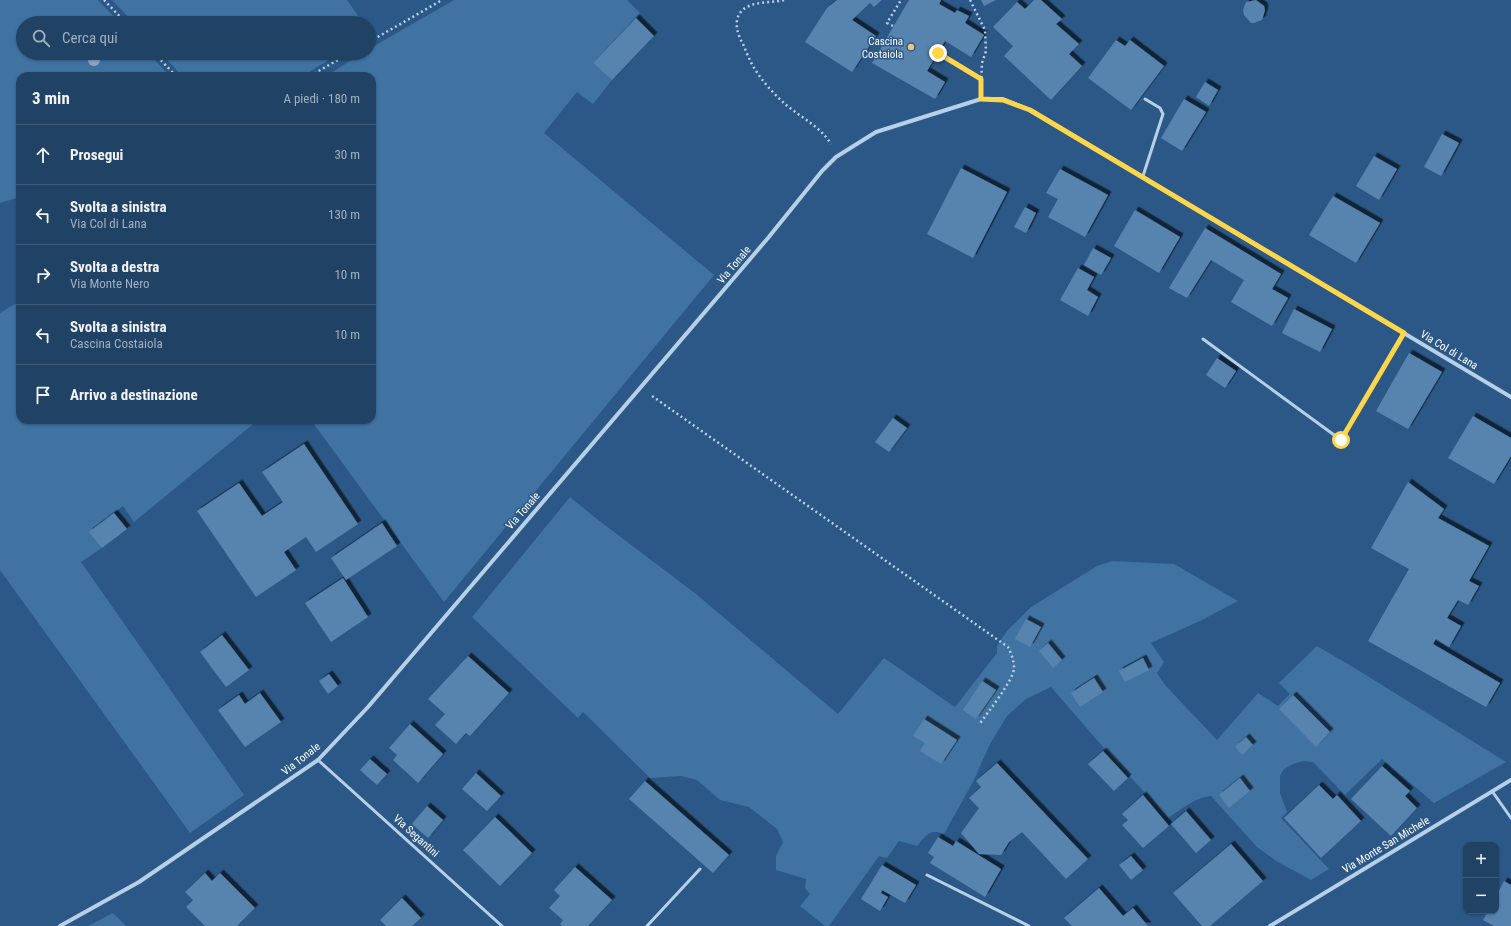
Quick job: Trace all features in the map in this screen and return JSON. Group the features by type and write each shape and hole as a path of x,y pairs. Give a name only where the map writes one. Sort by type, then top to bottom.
{"street":[{"name":"Via Tonale","path":"60,926 140,882 318,760 368,706 768,238 822,171 836,157 876,132 981,99"},
{"name":"Via Col di Lana","path":"981,99 1003,100 1030,110 1143,176 1511,397"},
{"name":"Via Monte San Michele","path":"1270,926 1511,780"}],"lane":[{"path":"1143,176 1163,114 1160,108 1145,99"},
{"path":"1204,339 1341,440 1404,333"},
{"name":"Via Segantini","path":"318,760 502,926"},
{"path":"1492,791 1511,818"},
{"path":"647,926 700,869"},
{"path":"928,875 1029,926"}],"path":[{"path":"104,0 119,16"},
{"path":"376,38 442,0"},
{"path":"784,0 754,4 740,12 737,19 737,34 752,64 765,84 787,105 824,133 833,146 836,157"},
{"path":"894,26 887,23 901,0"},
{"path":"970,0 985,30 986,51 982,64 981,99"},
{"path":"938,53 981,79"},
{"path":"161,60 172,72"},
{"path":"317,72 338,60"},
{"path":"640,388 1008,647 1013,656 1014,669 1009,682 979,725"}],"shaded area":[{"path":"0,0 98,0 113,16 16,16 16,60 155,60 166,72 16,72 16,198 0,203"},
{"path":"112,0 347,0 358,16 127,16"},
{"path":"454,0 627,0 640,13 593,63 612,80 593,104 577,92 544,133 714,275 444,602 314,424 376,424 376,72 332,72 352,60 376,60 376,45"},
{"path":"167,60 329,60 309,72 178,72"},
{"path":"16,303 16,424 253,424 134,522 123,506 90,532 102,548 81,562 244,795 190,833 0,570 0,313"},
{"path":"570,497 696,594 838,714 884,658 955,707 997,653 997,646 1007,631 1031,607 1097,566 1112,561 1174,564 1238,601 1200,621 1151,643 1164,662 1157,673 1165,685 1217,740 1258,693 1278,706 1290,694 1279,683 1317,646 1506,762 1434,803 1382,759 1345,795 1313,762 1303,761 1284,769 1280,776 1280,793 1287,812 1281,818 1329,869 1311,880 1276,861 1257,847 1211,796 1194,801 1168,818 1051,687 1026,699 1007,716 990,744 974,780 944,834 935,832 928,834 917,846 899,841 887,858 879,856 829,926 825,926 800,906 810,894 805,888 806,879 776,870 776,856 783,842 777,829 749,807 720,800 697,780 681,776 650,778 583,712 578,718 472,617"},
{"path":"113,913 126,926 88,926"}],"building":[{"path":"837,0 882,0 874,7 870,3 852,20 876,36 852,72 805,42 827,8"},
{"name":"Cascina Costaiola","path":"909,0 941,0 939,4 955,13 957,10 969,16 965,23 984,35 971,57 945,41 927,71 945,82 935,99 872,63"},
{"path":"981,0 996,0 984,6"},
{"path":"1034,0 1041,0 1062,19 1056,24 1079,44 1069,54 1082,66 1051,100 1004,56 1013,46 993,27 1017,2 1025,9"},
{"path":"1256,0 1264,6 1265,10 1262,20 1251,23 1244,15 1243,10 1246,2"},
{"path":"636,18 654,36 612,80 593,63"},
{"path":"1116,40 1125,46 1130,40 1164,66 1131,110 1088,78"},
{"path":"1205,82 1218,90 1209,106 1196,97"},
{"path":"1184,99 1206,112 1182,151 1161,138"},
{"path":"1442,134 1459,143 1441,176 1424,167"},
{"path":"1374,156 1397,169 1379,200 1356,186"},
{"path":"961,168 1007,192 973,258 927,234"},
{"path":"1060,169 1108,195 1085,237 1048,217 1058,199 1046,193"},
{"path":"1333,196 1380,223 1356,263 1309,235"},
{"path":"1025,207 1036,213 1026,233 1014,227"},
{"path":"1135,210 1180,237 1159,273 1114,246"},
{"path":"1205,228 1281,274 1272,289 1288,298 1272,326 1231,302 1244,280 1211,260 1187,298 1169,288"},
{"path":"1093,248 1111,258 1101,275 1084,265"},
{"path":"1078,268 1094,277 1087,290 1098,297 1088,316 1060,300"},
{"path":"1294,309 1332,329 1320,352 1282,333"},
{"path":"1409,353 1442,372 1408,429 1376,411"},
{"path":"1217,358 1236,371 1225,388 1206,375"},
{"path":"1473,416 1511,438 1511,456 1494,484 1448,458"},
{"path":"893,418 907,428 889,452 875,442"},
{"path":"304,444 358,524 316,552 306,537 284,552 296,570 256,597 197,511 239,483 262,516 283,502 262,472"},
{"path":"1408,482 1444,509 1438,518 1489,546 1469,581 1479,586 1468,605 1458,600 1447,618 1461,626 1449,647 1436,639 1433,644 1500,683 1486,707 1368,641 1409,569 1371,548"},
{"path":"114,513 127,529 102,548 89,532"},
{"path":"382,523 397,546 346,580 331,558"},
{"path":"343,578 368,617 331,642 305,603"},
{"path":"1026,619 1041,627 1030,647 1015,639"},
{"path":"222,635 249,670 226,687 200,652"},
{"path":"1048,643 1062,660 1053,668 1039,651"},
{"path":"468,656 509,693 470,736 466,733 456,744 435,725 445,714 428,699"},
{"path":"1143,658 1149,670 1125,682 1119,671"},
{"path":"329,674 338,686 328,694 319,681"},
{"path":"1094,678 1103,692 1080,707 1071,693"},
{"path":"982,681 996,690 976,719 963,710"},
{"path":"260,693 281,722 245,747 218,710 239,695 245,704"},
{"path":"1293,695 1330,732 1316,747 1279,709"},
{"path":"924,719 957,740 941,764 920,751 925,743 913,736"},
{"path":"410,724 443,754 418,783 393,760 397,755 389,748"},
{"path":"1246,737 1253,745 1242,755 1235,747"},
{"path":"1103,751 1128,778 1114,791 1088,764"},
{"path":"370,759 387,774 377,785 360,770"},
{"path":"997,763 1088,859 1066,879 1022,832 1009,842 1001,855 979,854 961,833 979,808 969,798 981,787 976,781"},
{"path":"1382,766 1410,791 1405,796 1417,808 1391,836 1351,799"},
{"path":"476,773 501,796 487,811 462,789"},
{"path":"1240,778 1250,791 1229,808 1219,795"},
{"path":"645,781 729,855 713,873 629,799"},
{"path":"1319,785 1333,799 1337,795 1361,821 1321,858 1284,818"},
{"path":"1143,795 1169,826 1143,848 1122,825 1128,820 1122,814"},
{"path":"427,806 443,820 428,838 412,824"},
{"path":"1186,811 1211,840 1196,853 1171,824"},
{"path":"495,817 532,853 500,886 463,850"},
{"path":"938,837 953,846 956,841 1001,869 985,897 930,863 934,857 928,853"},
{"path":"1231,844 1263,881 1210,926 1202,926 1173,893"},
{"path":"1131,856 1143,870 1131,880 1119,865"},
{"path":"882,865 916,885 905,903 882,890 881,893 888,897 880,911 861,899"},
{"path":"575,867 612,900 588,926 562,926 560,924 563,920 549,908 560,896 554,890"},
{"path":"205,873 212,881 220,873 255,908 237,926 205,926 186,907 193,900 185,892"},
{"path":"1504,881 1511,885 1511,926 1494,926 1483,920 1486,914 1499,914 1499,890"},
{"path":"1099,888 1123,916 1133,908 1148,926 1072,926 1064,918"},
{"path":"402,898 421,918 412,926 386,926 380,920"}],"place":[{"name":"Cascina Costaiola","path":"911,47"}],"route":[{"path":"938,53 981,79 981,99 1003,100 1030,110 1404,333 1341,440"}]}
